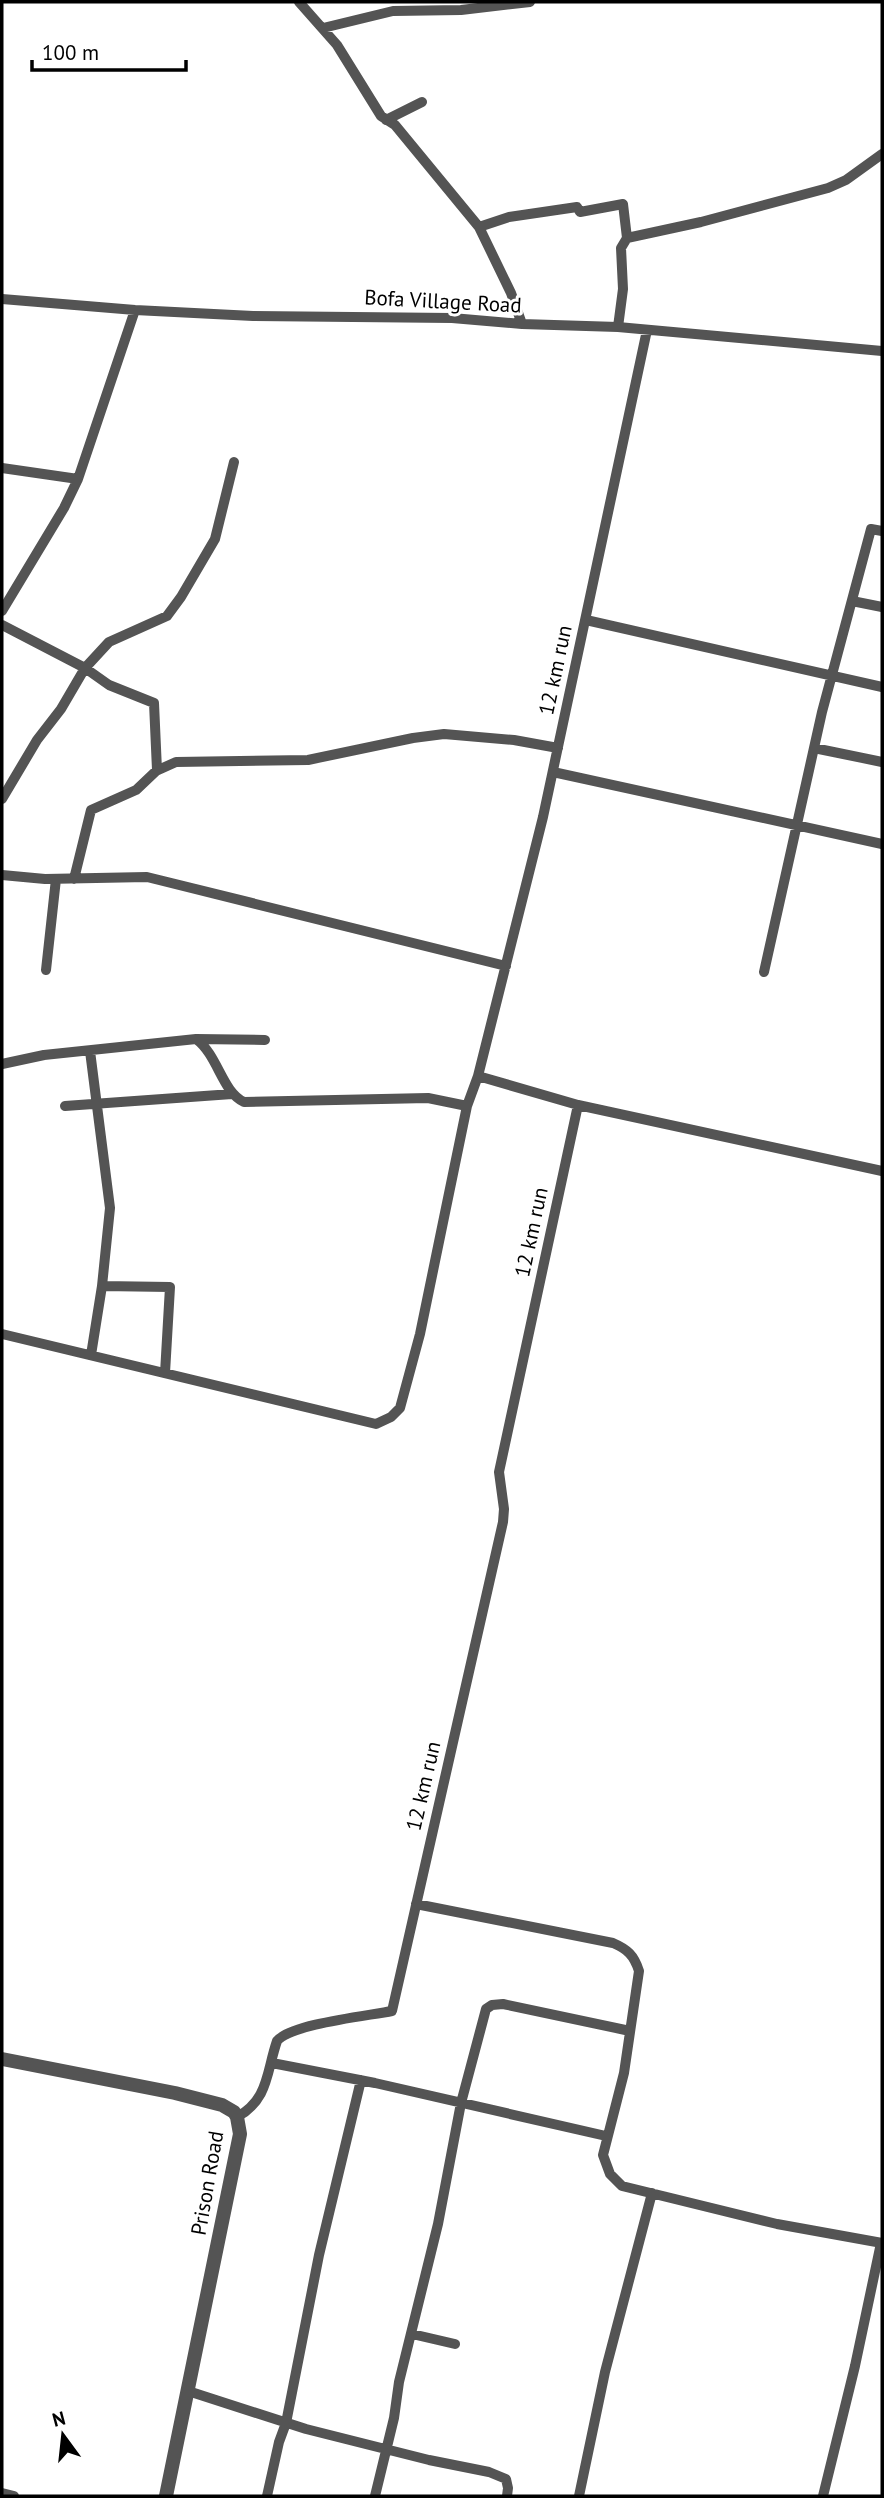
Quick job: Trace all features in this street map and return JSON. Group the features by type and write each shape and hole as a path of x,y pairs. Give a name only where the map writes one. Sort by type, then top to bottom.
{"street":[{"path":"299,2 323,28 386,120 395,125 479,227 511,293 522,324"},
{"path":"323,28 393,11 461,10 530,2"},
{"path":"386,120 422,102"},
{"path":"627,238 828,188 846,180 882,154"},
{"path":"479,227 509,217 577,207 580,212 623,204 627,238 621,248 623,289 618,327"},
{"name":"Bofa Village Road","path":"2,299 253,316 452,318 522,324 618,327 882,351"},
{"path":"2,611 7,592 64,508 78,479 135,310"},
{"name":"12 km run","path":"2,1334 376,1424 391,1418 400,1408 420,1334 467,1106 478,1076 553,772 647,330"},
{"path":"2,799 85,668 109,642 167,616 181,597 215,540 234,462"},
{"path":"2,468 78,479"},
{"path":"764,972 814,748 871,529 882,531"},
{"path":"852,601 882,607"},
{"path":"586,620 882,687"},
{"path":"2,625 85,668 109,685 154,703 158,770"},
{"path":"74,879 92,810 136,790 158,770 176,762 308,760 444,734 514,740 558,748"},
{"path":"814,748 882,762"},
{"path":"553,772 882,844"},
{"path":"2,876 56,879 148,877 506,966"},
{"path":"46,970 56,879"},
{"path":"196,1039 206,1046 232,1094 244,1102 428,1098 467,1106"},
{"path":"2,1064 44,1055 196,1039 265,1040"},
{"path":"90,1051 110,1208 91,1355"},
{"path":"478,1076 578,1105 882,1171"},
{"path":"65,1105 232,1094"},
{"name":"12 km run","path":"237,2117 253,2108 259,2099 277,2041 282,2035 313,2026 392,2011 503,1522 499,1472 578,1105"},
{"path":"102,1286 170,1287 164,1373"},
{"path":"416,1904 612,1943 627,1949 636,1959 639,1971 624,2073 603,2155 610,2174 622,2186 777,2224 882,2243 823,2496"},
{"path":"375,2496 399,2382 438,2224 461,2103 485,2009 503,2004 630,2031"},
{"name":"Prison Road","path":"2,2059 175,2093 222,2105 237,2117 240,2134 166,2496"},
{"path":"272,2063 361,2080 606,2136"},
{"path":"267,2496 286,2423 319,2255 361,2080"},
{"path":"579,2496 605,2372 652,2193"},
{"path":"412,2334 455,2344"},
{"path":"188,2391 276,2417 286,2423 489,2472 506,2479 507,2496"},
{"path":"2,2493 14,2496"}]}
